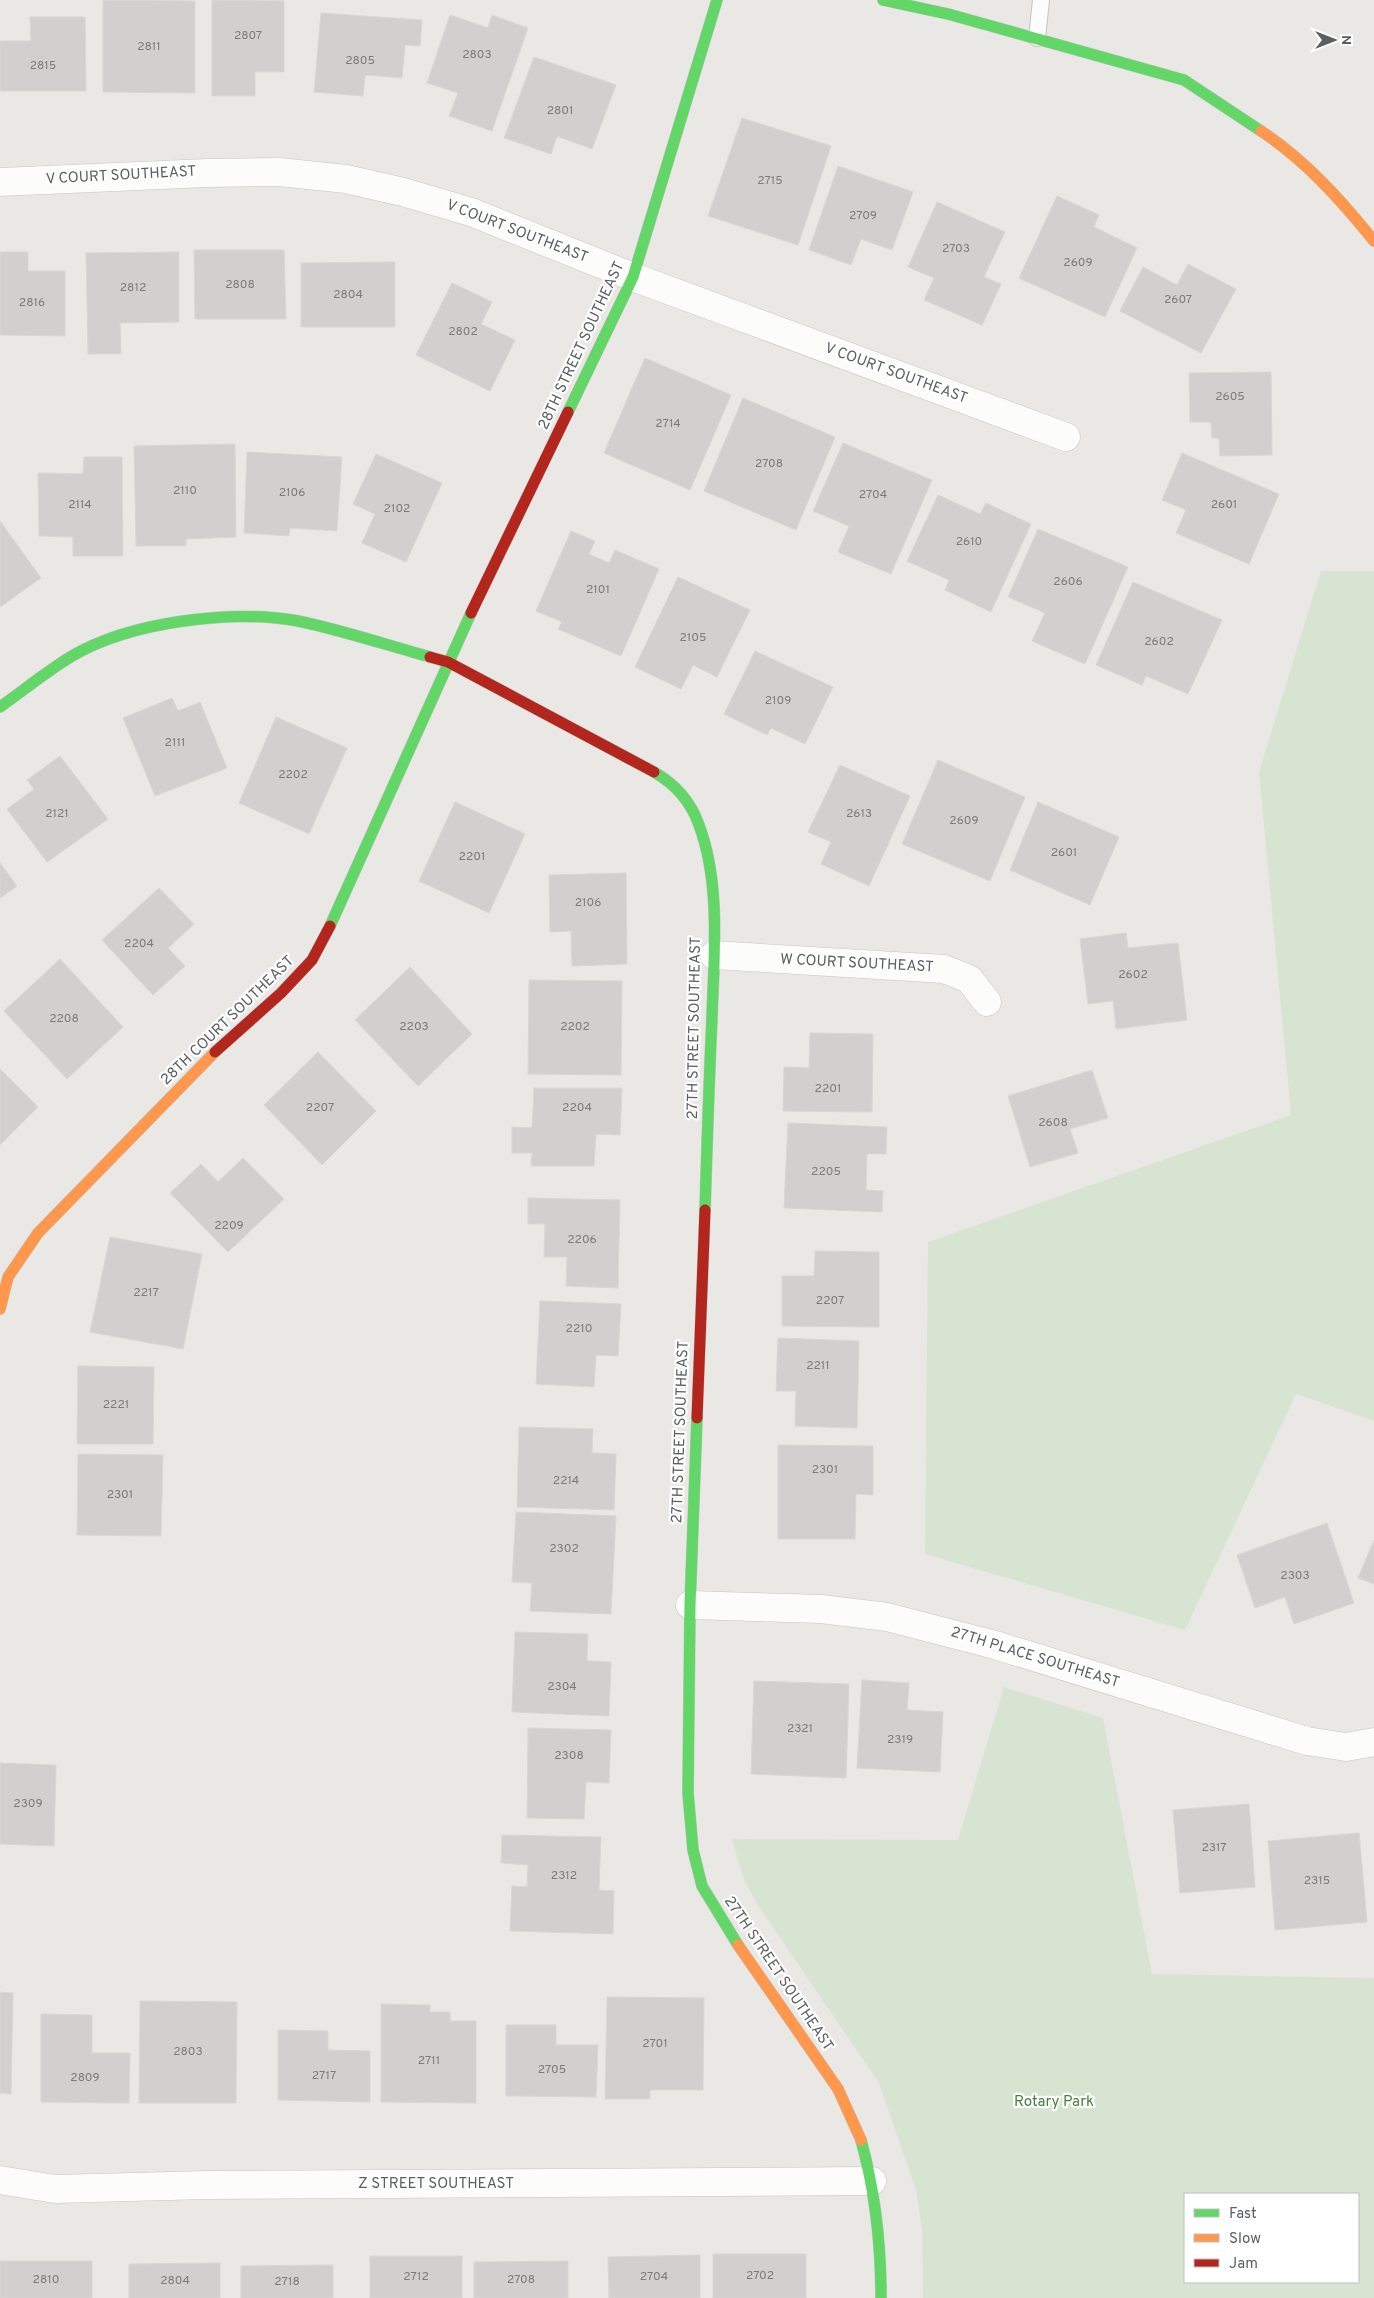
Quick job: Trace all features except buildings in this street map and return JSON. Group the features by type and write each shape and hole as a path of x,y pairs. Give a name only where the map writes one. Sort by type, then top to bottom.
{"street":[{"name":"28TH STREET SOUTHEAST","path":"448,662 633,277 716,0"},
{"path":"883,0 1037,38 1184,80 1276,141 1337,196 1374,241"},
{"name":"V COURT SOUTHEAST","path":"0,182 261,172 346,179 403,192 471,212 633,277 1066,437"},
{"name":"27TH STREET SOUTHEAST","path":"0,707 72,656 120,635 180,621 239,616 297,621 448,662 668,780 690,806 702,832 710,865 714,955 690,1605 688,1793 693,1850 702,1886 722,1921 838,2089 859,2132 872,2181 881,2270 881,2298"},
{"name":"28TH COURT SOUTHEAST","path":"0,1309 8,1277 38,1233 231,1036 281,993 312,960 336,914 448,662"},
{"name":"W COURT SOUTHEAST","path":"714,955 944,969 969,979 987,1002"},
{"name":"27TH PLACE SOUTHEAST","path":"690,1605 821,1609 887,1617 995,1645 1307,1741 1346,1747 1374,1742"},
{"name":"Z STREET SOUTHEAST","path":"0,2180 55,2189 207,2185 872,2181"}],"lane":[{"path":"1037,38 1041,0"}],"green space":[{"path":"1321,571 1374,571 1374,1421 1296,1394 1185,1630 925,1554 928,1242 1291,1115 1259,772"},
{"name":"Rotary Park","path":"1004,1687 1103,1718 1152,1974 1374,1978 1374,2298 923,2298 922,2230 916,2190 879,2083 755,1901 743,1877 732,1839 958,1840"}],"traffic: fast":[{"path":"568,412 633,277 717,0"},
{"path":"883,0 948,14 1184,80 1261,131"},
{"path":"330,926 471,613"},
{"path":"0,707 72,656 96,644 122,634 182,621 243,617 298,621 348,633 430,657"},
{"path":"654,772 669,782 692,809 699,825 711,871 715,945 705,1210"},
{"path":"697,1418 690,1605 688,1793 693,1850 702,1886 738,1945"},
{"path":"861,2140 876,2218 881,2298"}],"traffic: slow":[{"path":"1261,131 1293,155 1322,182 1374,241"},
{"path":"0,1309 8,1277 38,1233 215,1052"},
{"path":"738,1945 838,2089 861,2140"}],"traffic: jam":[{"path":"471,613 568,412"},
{"path":"430,657 448,662 654,772"},
{"path":"215,1052 281,993 312,960 330,926"},
{"path":"697,1418 705,1210"}]}
